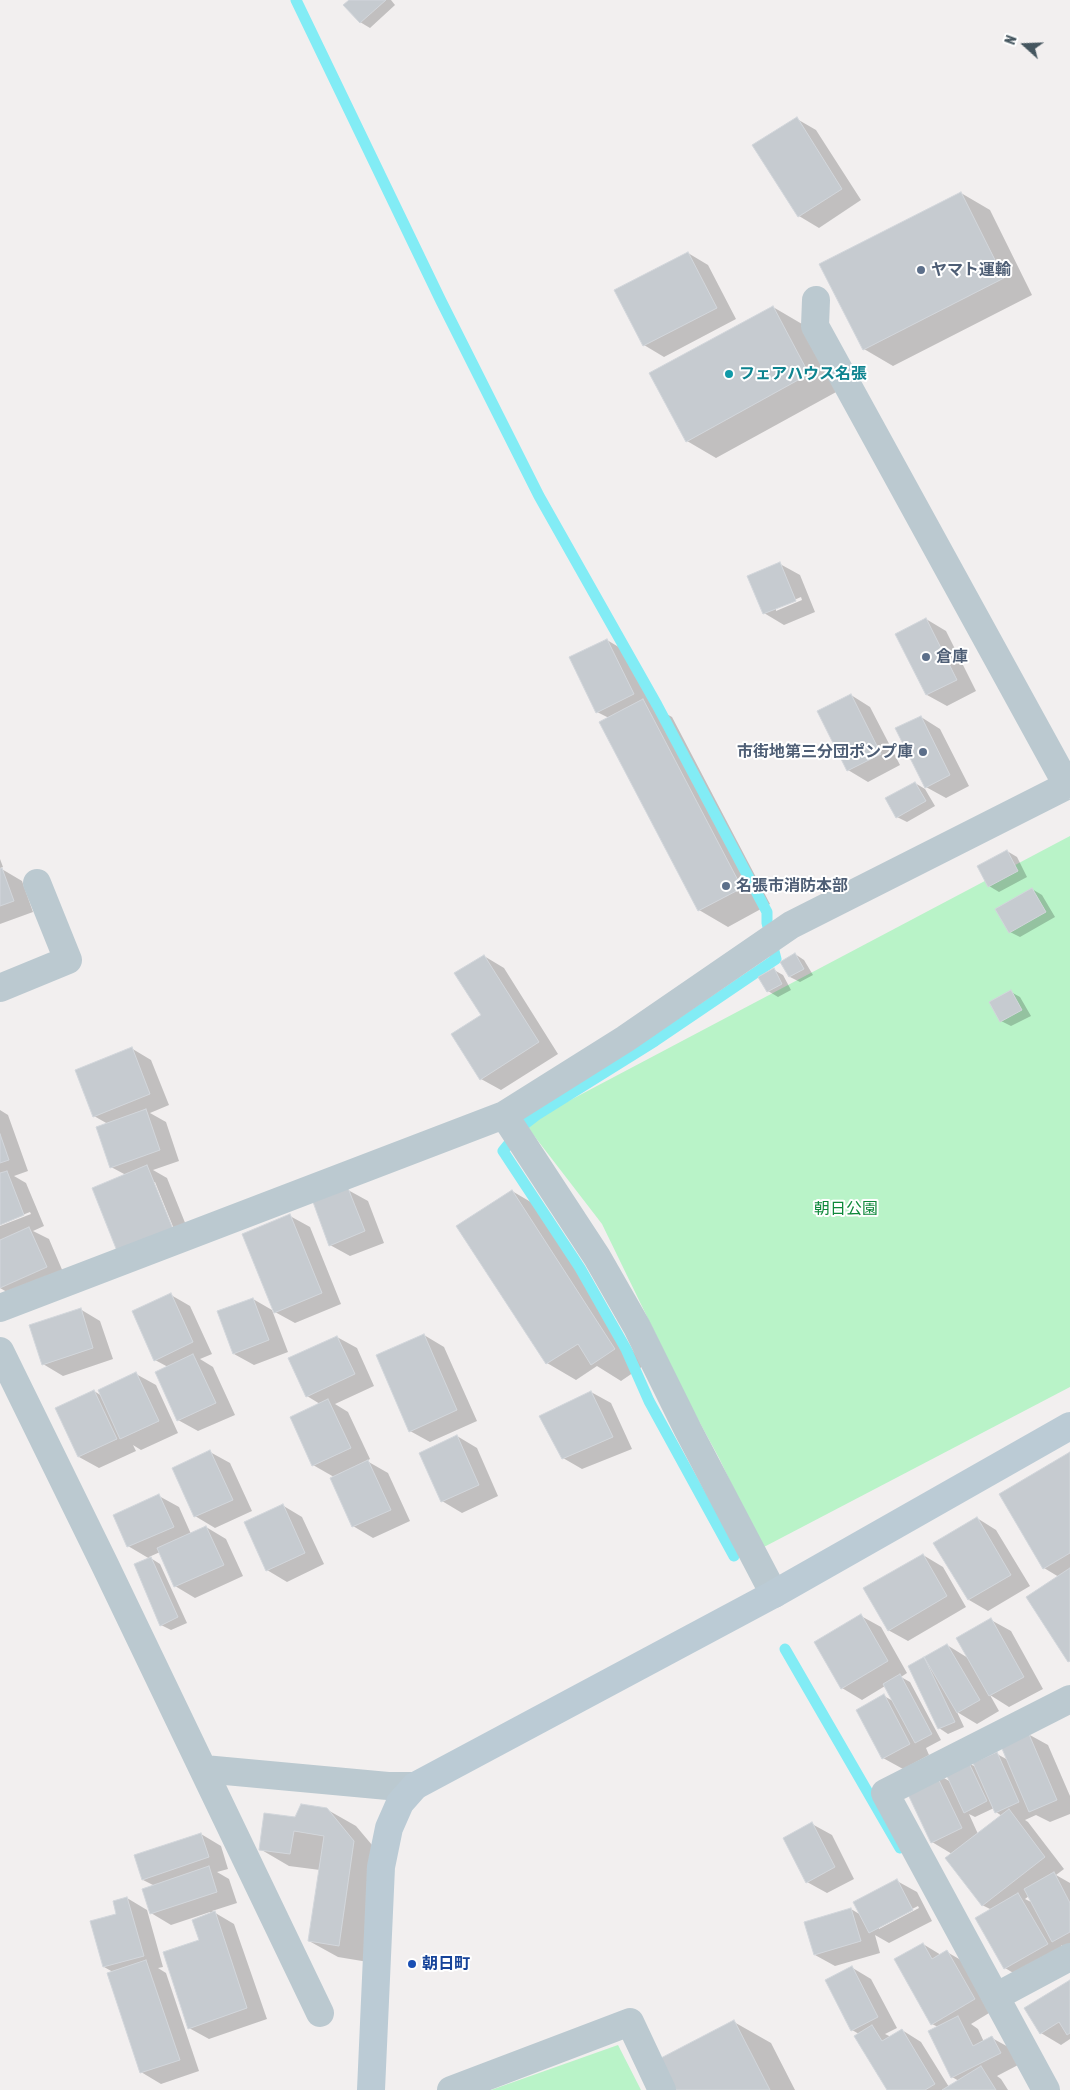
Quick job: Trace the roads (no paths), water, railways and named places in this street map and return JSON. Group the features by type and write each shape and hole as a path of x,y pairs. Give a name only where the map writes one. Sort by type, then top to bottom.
{"street":[{"path":"0,1308 506,1118 625,1039 791,924 1068,784 815,326 816,300"},
{"path":"0,988 68,960 37,883"},
{"path":"506,1118 597,1257 637,1327 688,1430 774,1594"},
{"path":"0,1351 204,1769 320,2013"},
{"path":"371,2090 381,1867 389,1828 400,1803 415,1786 774,1594 1070,1426"},
{"path":"1046,2090 885,1793 1070,1699"},
{"path":"204,1769 388,1786 415,1786"},
{"path":"996,1996 1070,1957"},
{"path":"451,2090 630,2022 662,2090"}],"waterway":[{"path":"296,0 441,301 539,496 657,705 767,912 767,923 776,959 655,1041 538,1114 525,1124 503,1151 580,1268 626,1349 649,1401 734,1556"},
{"path":"785,1649 900,1848"}],"place":[{"name":"ヤマト運輸","path":"921,270"},
{"name":"フェアハウス名張","path":"729,374"},
{"name":"倉庫","path":"926,657"},
{"name":"市街地第三分団ポンプ庫","path":"923,752"},
{"name":"名張市消防本部","path":"726,886"},
{"name":"朝日町","path":"412,1964"}],"park label":[{"name":"朝日公園","path":"846,1209"}]}
